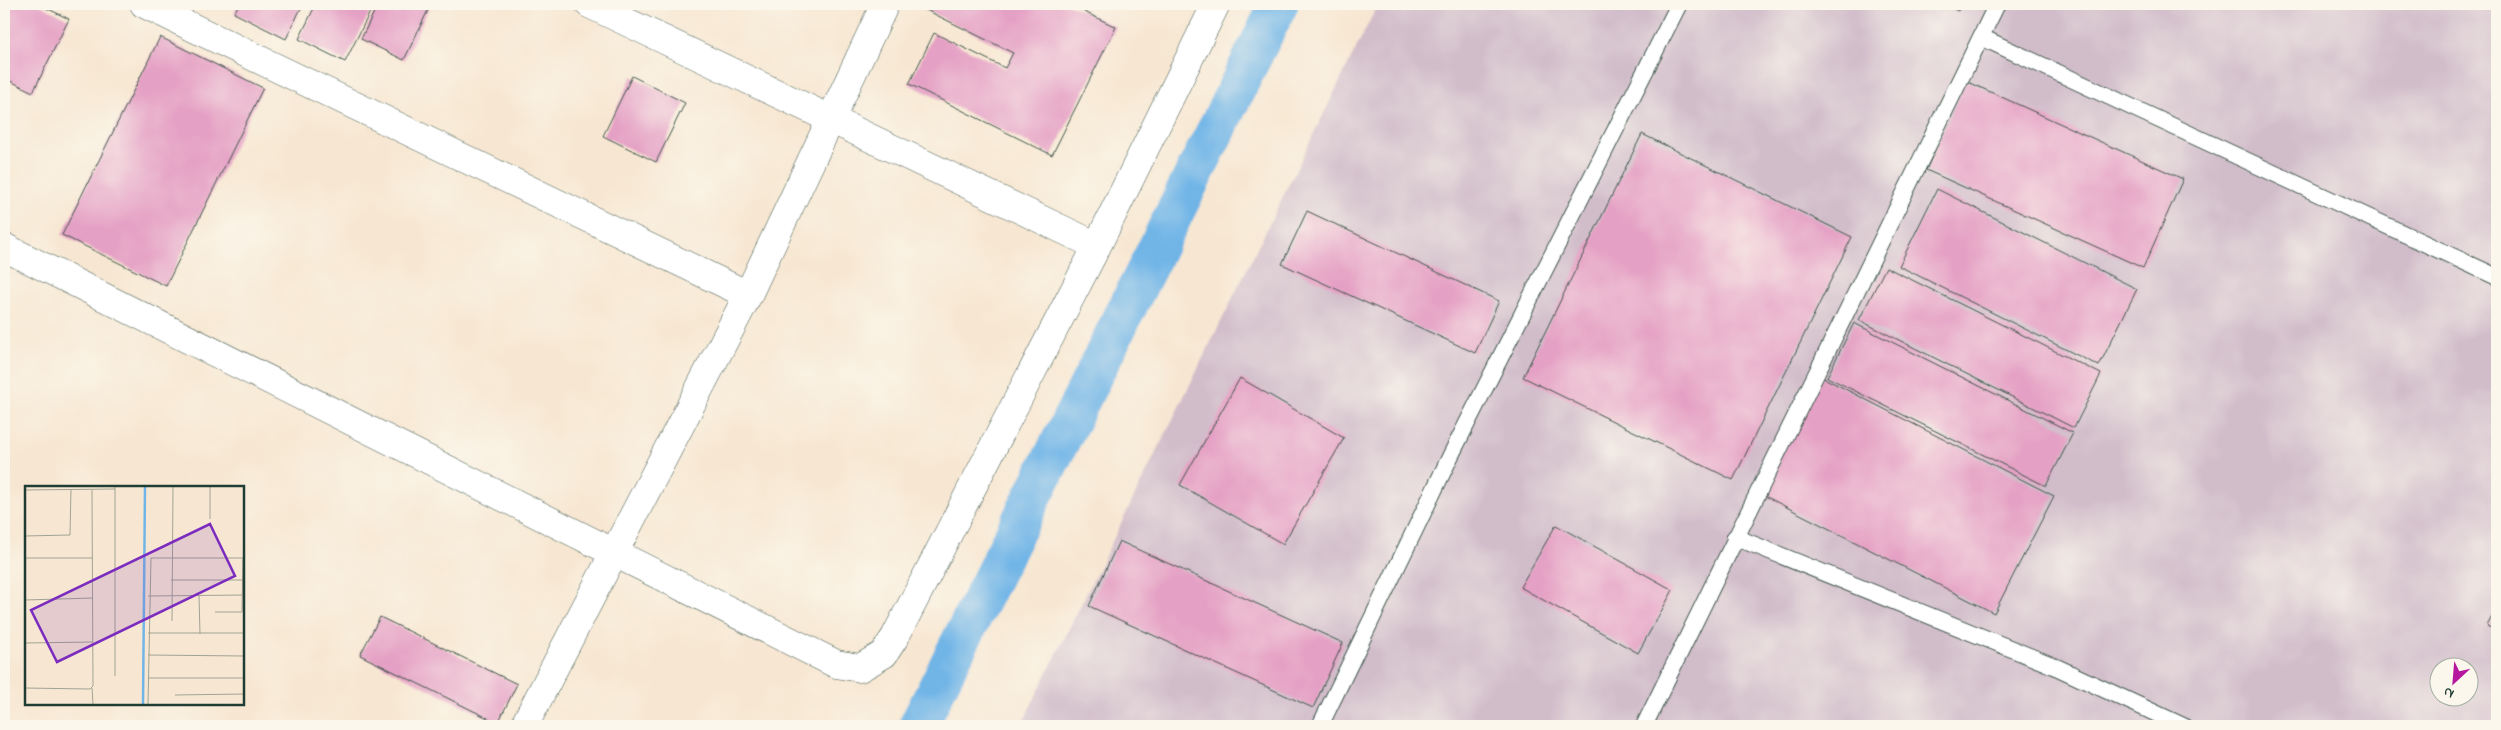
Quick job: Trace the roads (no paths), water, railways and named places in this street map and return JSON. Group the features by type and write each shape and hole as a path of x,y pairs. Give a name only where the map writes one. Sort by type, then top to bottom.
{"street":[{"path":"144,4 748,295"},
{"path":"589,4 1097,246"},
{"path":"524,726 748,295 885,4"},
{"path":"4,248 836,664 860,668 884,654 895,637 1097,246 1216,4"}],"lane":[{"path":"1320,726 1450,455 1679,4"},
{"path":"1644,726 1997,4"},
{"path":"1981,37 2497,277"},
{"path":"1735,537 2054,666 2183,726"}],"waterway":[{"path":"918,726 1279,4"}]}
